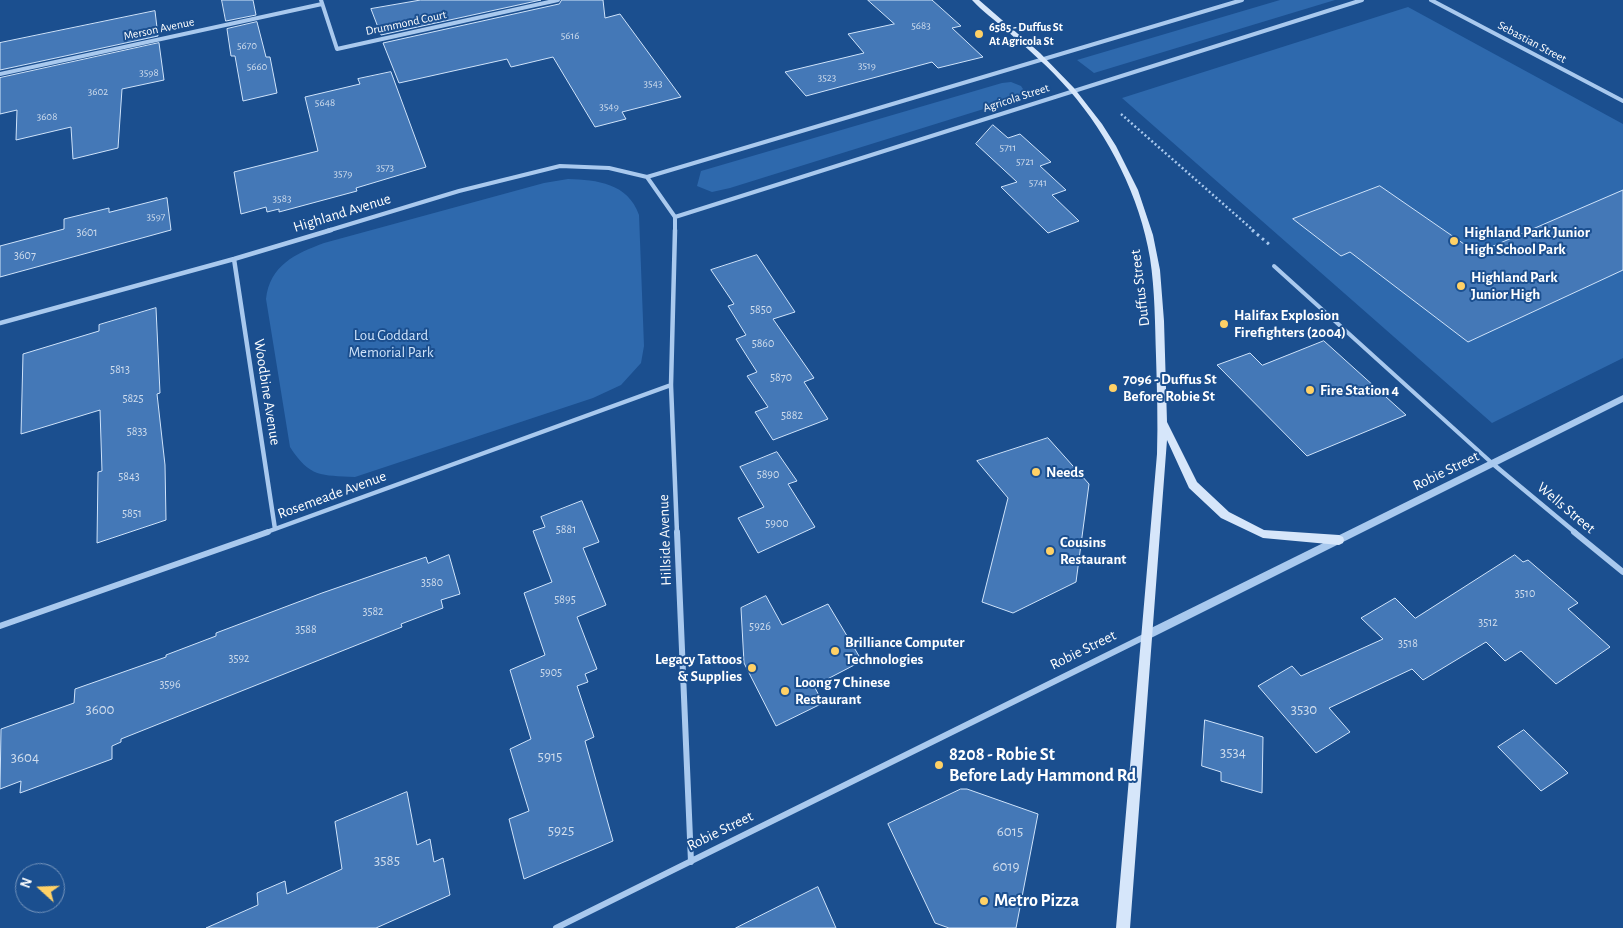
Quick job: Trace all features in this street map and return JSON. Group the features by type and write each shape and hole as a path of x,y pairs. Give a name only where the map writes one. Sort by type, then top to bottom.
{"main road":[{"name":"Duffus Street","path":"975,0 1044,59 1073,91 1112,143 1145,221 1153,256 1160,313 1164,422 1162,468 1122,928"},
{"path":"1164,422 1193,484 1225,515 1263,534 1339,540"}],"street":[{"name":"Drummond Court","path":"321,2 337,49 558,0"},
{"name":"Agricola Street","path":"647,177 1242,0"},
{"name":"Agricola Street","path":"675,217 1362,0"},
{"name":"Sebastian Street","path":"1431,0 1623,101"},
{"name":"Merson Avenue","path":"0,74 321,2"},
{"name":"Highland Avenue","path":"0,323 234,259 459,190 560,166 609,168 647,177"},
{"path":"647,177 675,217"},
{"name":"Hillside Avenue","path":"675,217 671,385 691,862"},
{"name":"Woodbine Avenue","path":"234,259 275,529"},
{"name":"Rosemeade Avenue","path":"0,626 275,529 671,385"},
{"name":"Robie Street","path":"556,928 1623,398"},
{"name":"Wells Street","path":"1493,464 1623,572"}],"lane":[{"path":"1274,266 1493,464"}],"green space":[{"path":"1280,0 1335,0 1094,73 1077,60"},
{"name":"Highland Park Junior High School Park","path":"1408,7 1623,124 1623,358 1492,423 1122,98"},
{"path":"1011,82 1021,86 1025,92 1019,98 730,188 712,192 697,186 701,171 1002,83"},
{"name":"Lou Goddard Memorial Park","path":"568,179 600,182 610,185 627,196 634,204 639,215 644,346 641,363 621,385 593,398 355,477 325,475 310,470 290,447 266,299 268,287 278,269 294,257 324,243 544,183"}],"building":[{"path":"222,0 253,0 256,15 226,21"},
{"path":"421,0 541,0 381,35 371,9"},
{"path":"562,0 603,0 605,18 620,14 681,97 622,112 626,119 595,127 553,57 511,67 507,59 399,83 383,43 559,4"},
{"path":"868,0 932,0 961,26 952,28 983,57 938,68 932,62 806,96 785,72 864,53 848,34 894,24"},
{"path":"155,11 158,36 0,70 0,43"},
{"path":"257,22 266,57 270,57 277,93 243,101 235,56 231,56 227,29"},
{"path":"159,43 164,80 122,89 118,148 73,159 71,127 16,140 17,110 0,114 0,78"},
{"path":"391,72 426,167 356,188 357,191 279,212 279,209 267,212 266,207 241,214 234,172 318,151 305,97 360,84 358,79"},
{"path":"993,125 1008,138 1020,134 1051,162 1040,166 1066,190 1052,195 1079,221 1048,233 1001,187 1017,182 976,144"},
{"path":"1380,186 1477,253 1623,190 1623,270 1468,342 1350,252 1341,256 1293,219"},
{"path":"167,198 171,230 0,277 0,246 64,229 64,219 109,208 109,212"},
{"path":"757,255 795,312 773,319 814,378 804,382 828,419 773,440 755,412 768,407 747,376 757,372 736,339 746,335 728,306 734,304 711,270"},
{"path":"156,308 160,393 157,394 165,465 166,520 97,543 98,472 102,471 100,410 21,434 23,354 99,331 99,325"},
{"name":"Fire Station 4","path":"1324,341 1406,415 1307,456 1217,365 1250,353 1262,365"},
{"path":"1048,438 1089,484 1076,582 1013,613 982,602 1008,498 977,461"},
{"path":"777,452 797,481 788,484 815,527 758,553 738,518 764,507 740,467"},
{"path":"582,501 599,542 583,548 606,605 577,617 597,669 585,674 588,682 577,686 594,737 585,741 613,841 524,879 509,819 529,811 510,749 531,739 510,670 545,655 524,593 552,582 533,531 545,527 541,517"},
{"path":"449,555 460,594 441,600 443,608 401,624 402,627 121,739 121,742 112,746 112,759 20,793 21,781 0,789 1,729 74,703 75,689 166,657 166,655 216,636 216,633 322,593 426,557 428,563"},
{"path":"1515,555 1523,562 1528,560 1578,603 1568,609 1610,647 1556,684 1521,651 1505,661 1486,642 1423,680 1412,669 1329,708 1350,732 1316,753 1258,686 1292,666 1301,676 1383,639 1361,618 1395,598 1415,618"},
{"path":"766,596 782,625 828,604 862,661 814,686 823,703 776,726 744,663 741,608"},
{"path":"1205,720 1263,737 1262,793 1221,781 1221,772 1202,766"},
{"path":"1524,730 1568,773 1541,791 1498,747"},
{"path":"961,789 967,789 1038,814 1016,928 949,928 935,923 888,824"},
{"path":"407,792 417,845 430,839 434,862 443,858 450,895 376,928 206,928 258,905 257,893 285,881 287,894 342,869 335,822"},
{"path":"818,887 836,928 736,928"}],"place":[{"name":"6585 - Duffus St At Agricola St","path":"979,34"},
{"name":"Highland Park Junior High School Park","path":"1454,241"},
{"name":"Highland Park Junior High","path":"1461,286"},
{"name":"Halifax Explosion Firefighters (2004)","path":"1224,324"},
{"name":"7096 - Duffus St Before Robie St","path":"1113,388"},
{"name":"Fire Station 4","path":"1310,390"},
{"name":"Needs","path":"1036,472"},
{"name":"Cousins Restaurant","path":"1050,551"},
{"name":"Brilliance Computer Technologies","path":"835,651"},
{"name":"Legacy Tattoos & Supplies","path":"752,668"},
{"name":"Loong 7 Chinese Restaurant","path":"785,691"},
{"name":"8208 - Robie St Before Lady Hammond Rd","path":"939,765"},
{"name":"Metro Pizza","path":"984,901"}]}
